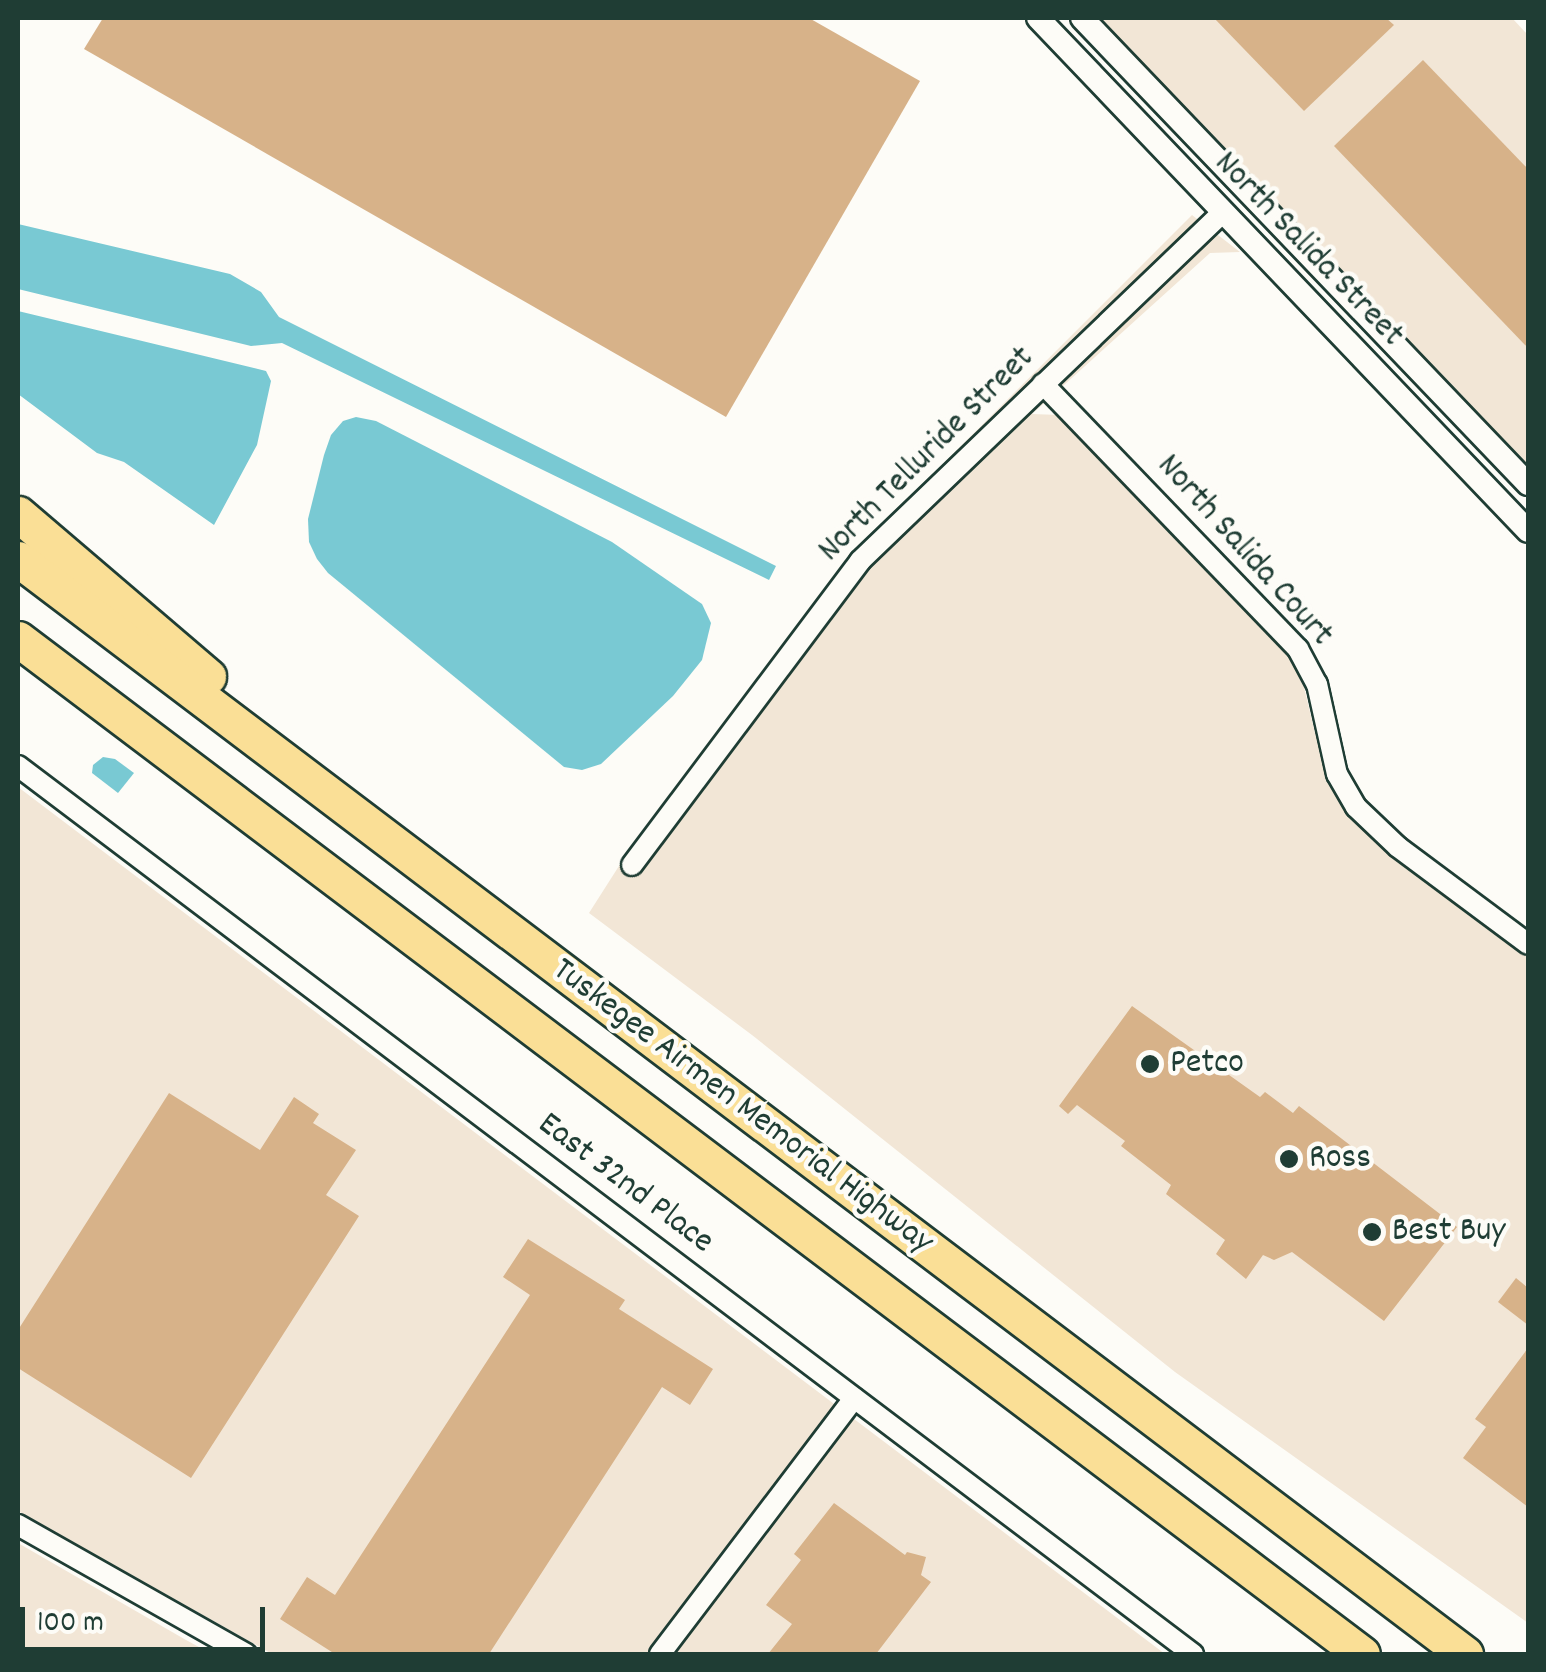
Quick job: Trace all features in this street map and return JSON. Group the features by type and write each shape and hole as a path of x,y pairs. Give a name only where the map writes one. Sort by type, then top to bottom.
{"highway":[{"path":"18,514 483,910"},
{"name":"Tuskegee Airmen Memorial Highway","path":"18,559 1465,1654"},
{"name":"Tuskegee Airmen Memorial Highway","path":"18,638 1362,1654"},
{"path":"18,656 334,880"}],"street":[{"name":"North Salida Street","path":"1038,18 1528,531"},
{"name":"North Salida Street","path":"1082,18 1528,484"},
{"name":"North Telluride Street","path":"632,865 860,561 1224,212"},
{"name":"North Salida Court","path":"1043,384 1298,649 1317,684 1337,774 1356,807 1398,847 1528,944"},
{"name":"East 32nd Place","path":"18,766 1193,1654"},
{"path":"660,1654 854,1398"},
{"path":"18,1524 246,1654"}],"shaded area":[{"path":"1097,18 1512,18 1528,35 1528,468"},
{"path":"1192,215 1240,252 1210,253 1032,414 1059,415 1286,651 1303,683 1315,733 1337,793 1371,835 1528,954 1528,1623 1175,1372 752,1035 589,913 633,844 861,546"},
{"path":"18,787 1165,1654 272,1654 18,1511"},
{"path":"18,1543 186,1640 212,1654 18,1654"}],"water":[{"path":"18,224 230,274 261,292 279,317 776,566 769,580 282,343 251,346 18,289"},
{"path":"18,311 266,371 271,381 257,445 214,525 124,462 97,453 18,394"},
{"path":"356,417 376,421 612,542 702,604 711,623 702,660 673,696 601,764 582,770 564,767 328,573 317,559 309,542 308,519 324,455 331,435 343,421"},
{"path":"103,757 115,759 134,773 118,793 92,773 93,765"}],"building":[{"path":"103,18 809,18 920,81 726,417 84,49"},
{"path":"1214,18 1386,18 1394,25 1304,111"},
{"path":"1423,60 1528,169 1528,348 1334,146"},
{"path":"1132,1006 1260,1097 1265,1092 1293,1113 1299,1106 1457,1227 1384,1321 1292,1252 1274,1260 1263,1255 1246,1279 1216,1254 1225,1240 1166,1194 1171,1185 1121,1146 1125,1141 1077,1105 1068,1114 1059,1106"},
{"path":"169,1093 260,1150 294,1097 319,1114 313,1123 356,1150 326,1195 359,1216 191,1478 18,1368 18,1330"},
{"path":"528,1239 625,1300 619,1309 713,1369 690,1405 662,1387 489,1654 335,1654 280,1619 307,1577 335,1595 530,1295 503,1277"},
{"path":"1516,1278 1528,1288 1528,1325 1498,1302"},
{"path":"1528,1348 1528,1507 1463,1458 1486,1427 1475,1419"},
{"path":"834,1503 905,1555 907,1552 926,1557 921,1575 931,1582 876,1654 768,1654 792,1624 766,1605 801,1560 794,1554"}],"place":[{"name":"Petco","path":"1150,1064"},
{"name":"Ross","path":"1289,1159"},
{"name":"Best Buy","path":"1372,1232"}]}
